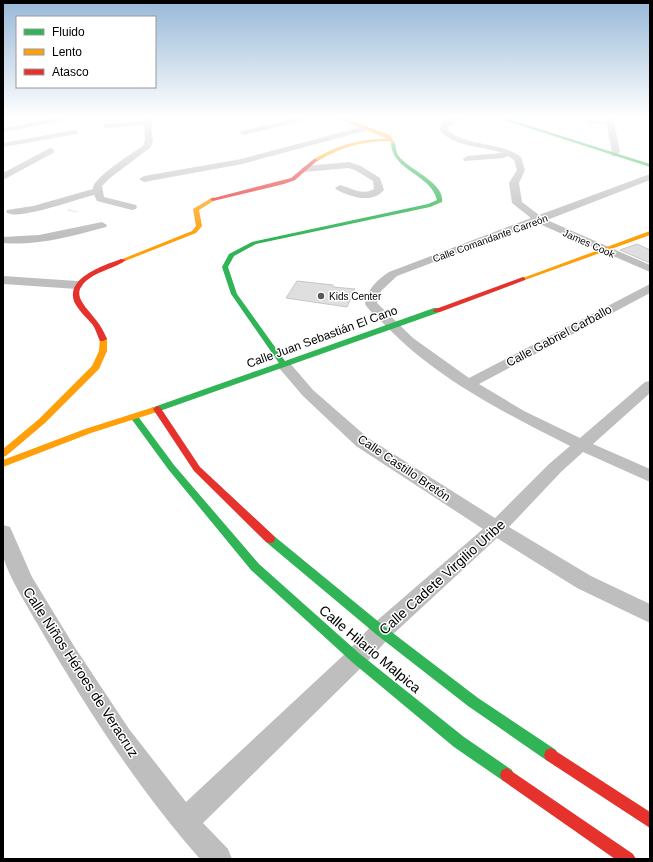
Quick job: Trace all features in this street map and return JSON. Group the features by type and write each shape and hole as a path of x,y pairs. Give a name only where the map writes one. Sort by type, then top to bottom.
{"street":[{"path":"5,175 38,157"},
{"path":"132,207 100,199 97,186 107,176 133,157"},
{"path":"144,179 256,157"},
{"path":"3,454 26,436 60,404 99,362 104,343 99,327 76,302 74,296 77,285 86,276 194,232 200,226 196,209 206,201 286,182 293,179 321,157"},
{"name":"Calle Castillo Bretón","path":"397,157 410,166 435,190 440,197 440,201 430,205 254,243 230,255 225,267 234,294 284,364 308,393 362,442 496,528 584,582 650,614"},
{"path":"467,159 483,157"},
{"name":"James Cook","path":"516,157 518,159 521,170 514,183 515,199 517,203 539,220 650,269"},
{"path":"627,157 650,165"},
{"path":"305,169 349,165 358,168 377,180 379,190 369,195 357,195 340,188"},
{"name":"Calle Comandante Carreón","path":"650,177 393,274 376,288 371,297 371,304 408,341 468,384 519,414 581,445 650,476"},
{"path":"11,212 26,211 79,195 98,191"},
{"path":"3,240 28,239 77,231 102,225"},
{"name":"Calle Juan Sebastián El Cano","path":"3,464 88,431 157,409 650,233"},
{"path":"3,280 77,285"},
{"name":"Calle Gabriel Carballo","path":"468,384 650,288"},
{"name":"Calle Cadete Virgilio Uribe","path":"185,822 356,658 381,631 496,528 555,468 650,384"},
{"name":"Calle Hilario Malpica","path":"157,409 197,469 263,533 381,631 473,702 650,821"},
{"name":"Calle Hilario Malpica","path":"134,417 171,467 254,567 356,658 459,742 628,859"},
{"name":"Calle Niños Héroes de Veracruz","path":"3,532 23,580 66,653 120,737 185,822 218,859"}],"building":[{"path":"637,244 650,250 650,263 620,250"},
{"path":"297,281 355,289 347,307 286,298"}],"traffic: fast":[{"path":"284,365 234,294 225,267 231,255 254,243 430,205 440,201 434,188 397,157"},
{"path":"623,157 650,166"},
{"path":"154,410 437,310"},
{"path":"134,417 171,467 255,567 356,658 459,742 507,775"},
{"path":"270,539 381,631 473,702 551,755"}],"traffic: slow":[{"path":"316,160 321,157"},
{"path":"123,260 194,232 199,226 196,209 213,199"},
{"path":"523,279 650,233"},
{"path":"3,454 42,421 96,367 103,351 103,339"},
{"path":"3,464 88,431 154,410"}],"traffic: jam":[{"path":"213,199 282,183 293,179 316,160"},
{"path":"103,339 96,325 80,306 76,297 76,289 88,276 123,260"},
{"path":"437,310 523,279"},
{"path":"157,409 197,469 270,539"},
{"path":"551,755 650,821"},
{"path":"507,775 628,859"}],"place":[{"name":"Kids Center","path":"321,296"}]}
